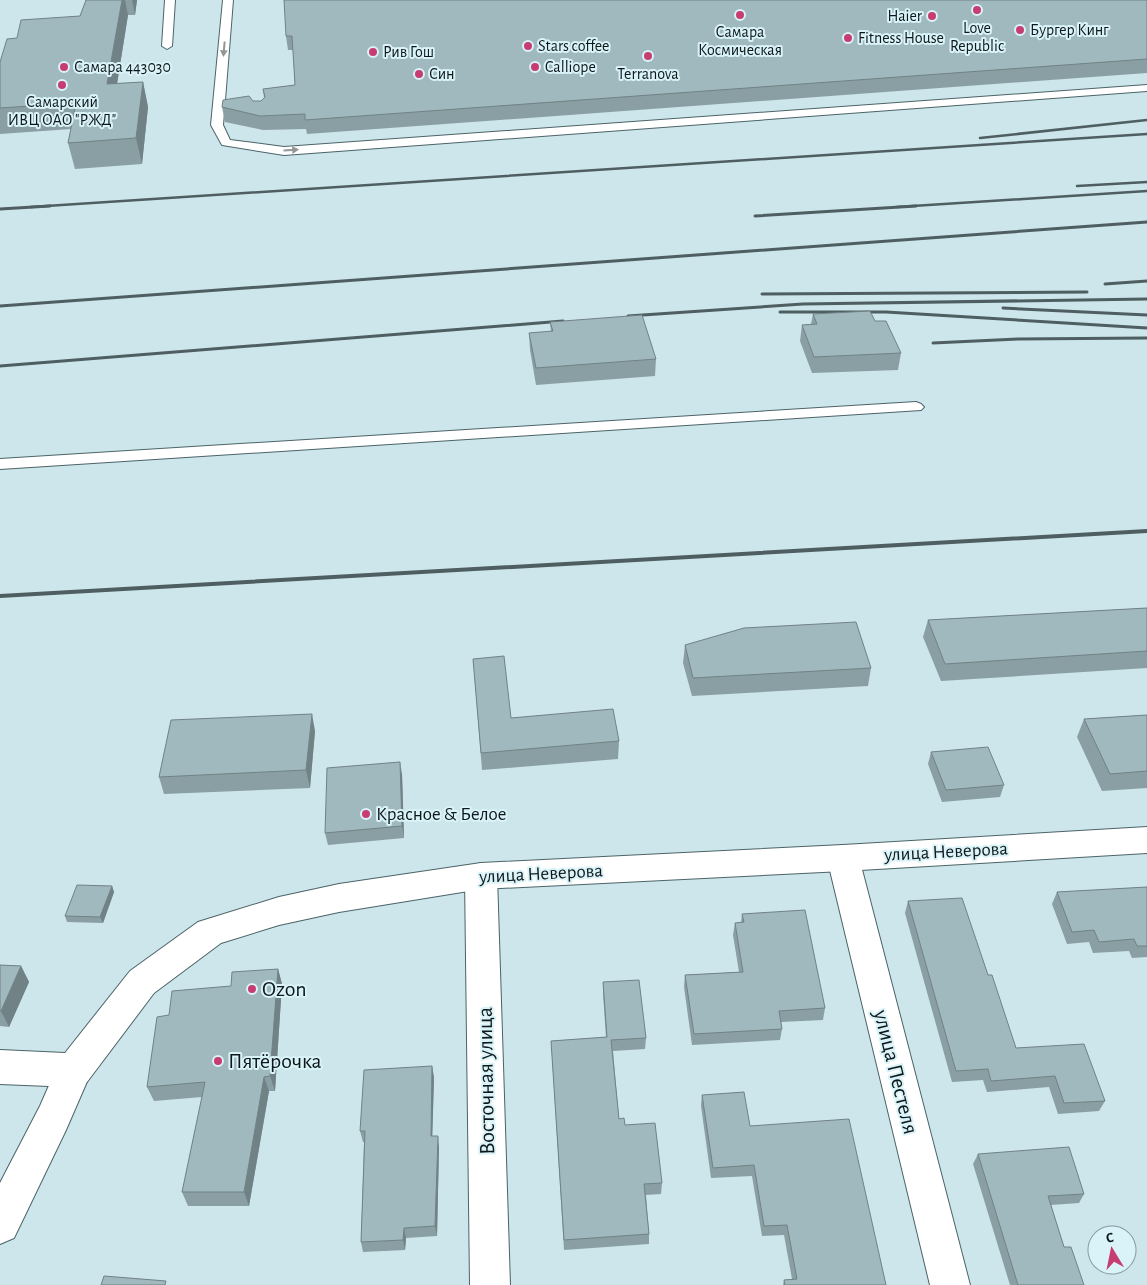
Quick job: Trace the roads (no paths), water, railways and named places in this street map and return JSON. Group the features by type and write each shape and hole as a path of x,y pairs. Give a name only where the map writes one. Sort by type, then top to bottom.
{"street":[{"name":"улица Неверова","path":"0,1224 53,1118 74,1070 142,982 210,932 279,911 322,902 481,876 843,858 1147,840"},
{"name":"улица Пестеля","path":"843,858 950,1285"},
{"name":"Восточная улица","path":"481,876 490,1285"},
{"path":"0,1067 74,1070"}],"lane":[{"path":"167,46 170,0"},
{"path":"228,0 223,107 217,125 226,143 284,151 1147,88"},
{"path":"0,464 916,407"}],"railway":[{"path":"980,138 1147,120"},
{"path":"31,207 1147,134"},
{"path":"1077,186 1147,182"},
{"path":"897,207 1147,191"},
{"path":"0,209 50,206"},
{"path":"755,216 916,206"},
{"path":"0,306 1147,222"},
{"path":"1105,284 1147,281"},
{"path":"762,294 1087,292"},
{"path":"628,316 803,304 1147,299"},
{"path":"1003,308 1147,315"},
{"path":"780,312 886,312 1147,328"},
{"path":"0,366 563,321"},
{"path":"933,343 1018,339 1147,338"},
{"path":"0,596 1147,531"}],"place":[{"name":"Love Republic","path":"977,10"},
{"name":"Самара Космическая","path":"740,15"},
{"name":"Haier","path":"932,16"},
{"name":"Бургер Кинг","path":"1020,30"},
{"name":"Fitness House","path":"848,38"},
{"name":"Stars coffee","path":"528,46"},
{"name":"Рив Гош","path":"373,52"},
{"name":"Terranova","path":"648,56"},
{"name":"Самара 443030","path":"64,67"},
{"name":"Calliope","path":"535,67"},
{"name":"Син","path":"419,74"},
{"name":"Самарский ИВЦ ОАО \"РЖД\"","path":"62,85"},
{"name":"Красное & Белое","path":"366,814"},
{"name":"Ozon","path":"252,989"},
{"name":"Пятёрочка","path":"218,1061"}]}
